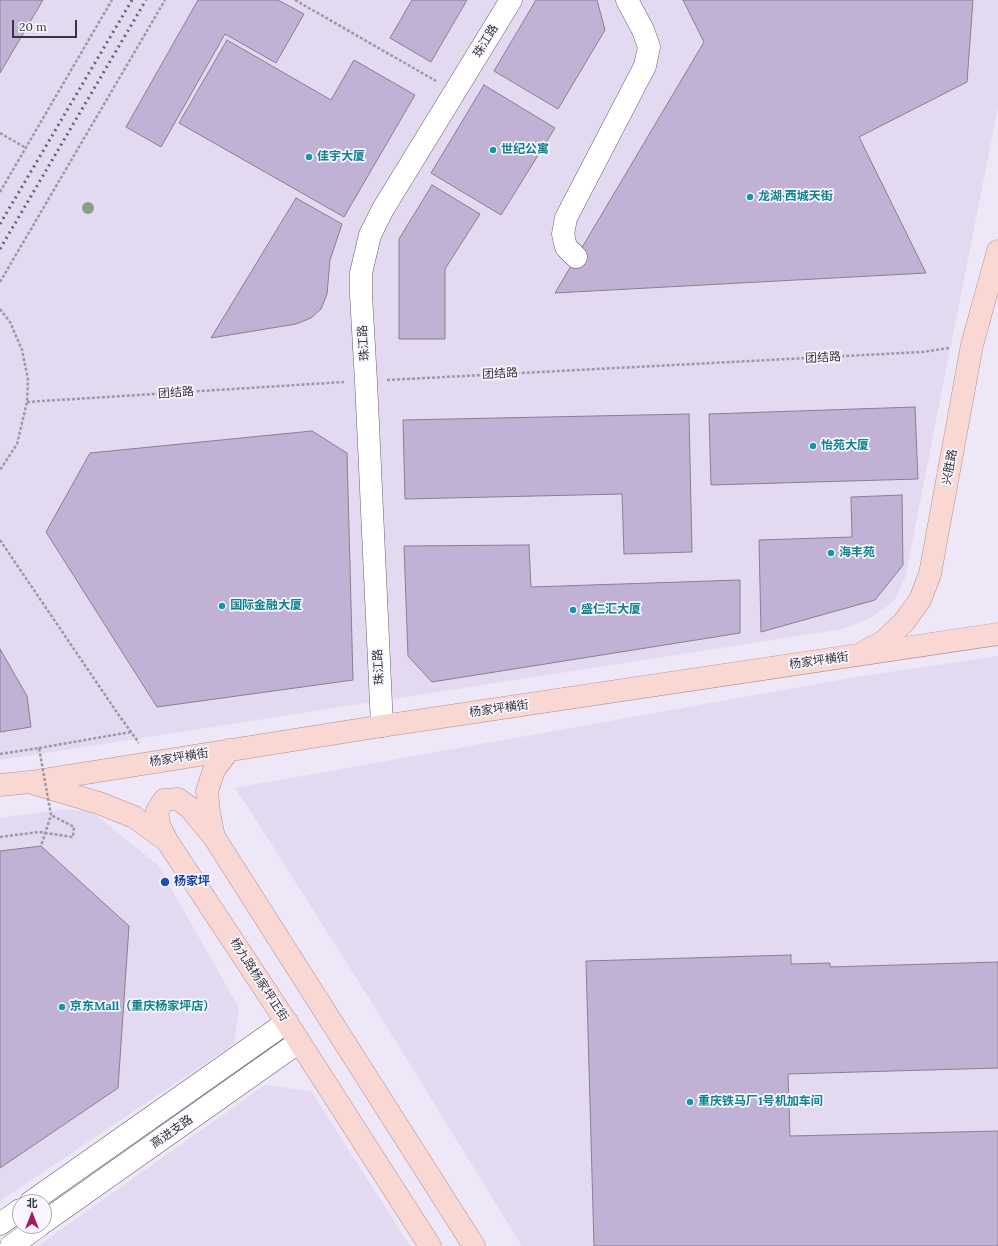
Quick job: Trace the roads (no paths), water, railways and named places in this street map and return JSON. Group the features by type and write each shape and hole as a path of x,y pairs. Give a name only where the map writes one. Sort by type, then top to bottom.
{"main road":[{"name":"兴胜路","path":"858,656 884,641 904,622 920,600 930,574 972,345 997,263"},
{"name":"杨家坪横街","path":"0,785 30,782 382,726 998,634"},
{"path":"214,837 207,791 214,770 229,750"},
{"name":"杨九路杨家坪正街","path":"30,782 99,803 134,817 168,841 300,1042 430,1246"},
{"path":"168,841 159,825 157,811 164,800 178,799 190,808 214,837 474,1246"}],"street":[{"name":"珠江路","path":"382,726 361,273 370,235 383,209 511,0"},
{"path":"576,257 566,247 563,234 566,218 645,66 650,47 627,0"},
{"name":"高进支路","path":"42,1194 287,1022"},
{"name":"高进支路","path":"52,1216 300,1042"},
{"path":"0,1224 12,1216"},
{"path":"11,1246 28,1234"}],"railway":[{"path":"0,224 132,0"},
{"path":"0,249 146,0"}],"place":[{"name":"世纪公寓","path":"493,150"},
{"name":"佳宇大厦","path":"309,157"},
{"name":"龙湖·西城天街","path":"750,197"},
{"name":"怡苑大厦","path":"813,446"},
{"name":"海丰苑","path":"831,553"},
{"name":"国际金融大厦","path":"222,606"},
{"name":"盛仁汇大厦","path":"573,610"},
{"name":"杨家坪","path":"165,882"},
{"name":"京东Mall（重庆杨家坪店）","path":"62,1007"},
{"name":"重庆铁马厂1号机加车间","path":"690,1102"}]}
